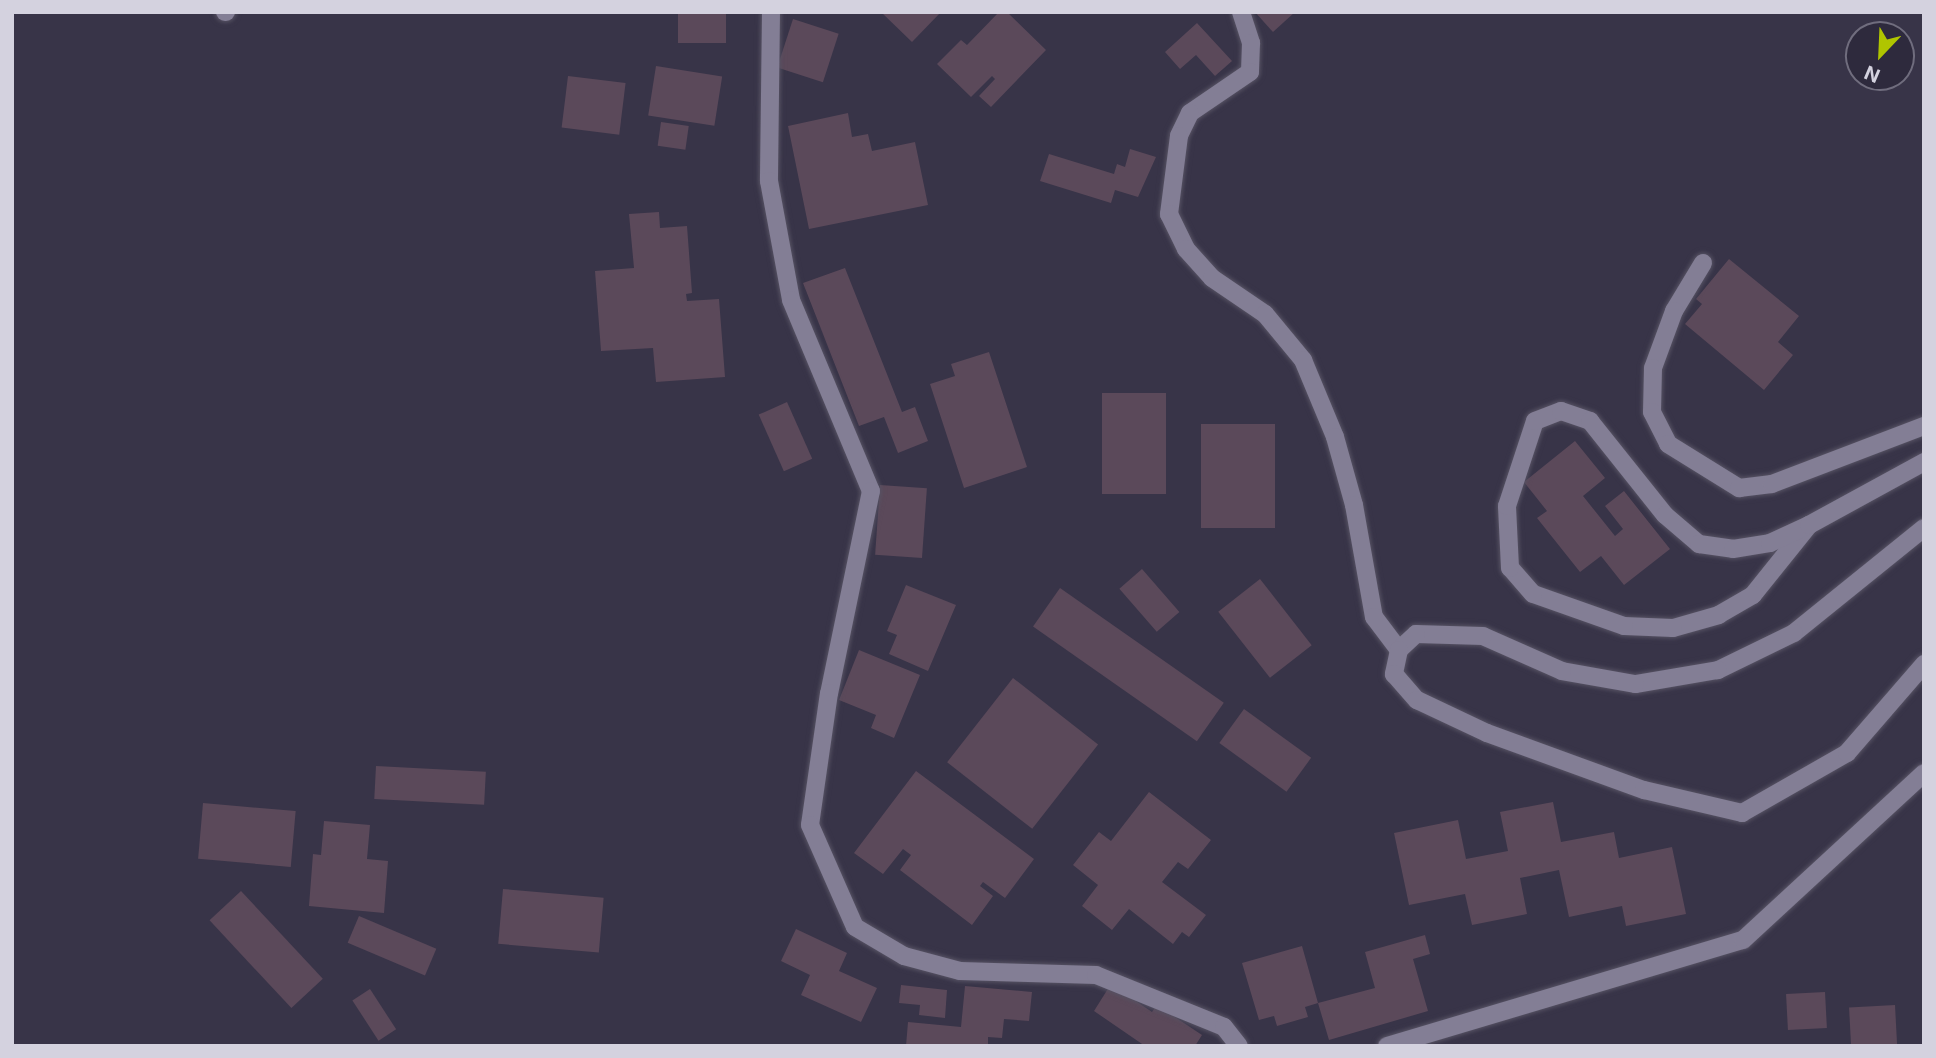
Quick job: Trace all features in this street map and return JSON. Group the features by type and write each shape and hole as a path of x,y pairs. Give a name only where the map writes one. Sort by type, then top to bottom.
{"street":[{"path":"771,12 769,181 791,300 871,491 829,693 810,825 855,927 904,956 960,971 1096,975 1224,1027 1240,1046"},
{"path":"1241,12 1251,43 1250,72 1190,113 1179,136 1169,214 1186,249 1203,269 1265,314 1303,360 1335,437 1354,505 1374,617 1399,650"},
{"path":"1703,263 1674,311 1653,368 1652,412 1668,444 1739,488 1772,484 1924,426"},
{"path":"1809,525 1753,595 1719,615 1673,628 1624,626 1533,594 1510,568 1507,506 1535,421 1561,411 1590,421 1665,515 1699,544 1732,549 1770,543 1809,525 1924,462"},
{"path":"1924,528 1794,633 1718,670 1635,684 1562,671 1483,636 1416,634 1399,650 1394,674 1417,701 1644,790 1742,813 1847,752 1924,664"},
{"path":"1387,1046 1743,940 1924,773"}],"building":[{"path":"678,12 726,12 726,43 678,43"},
{"path":"881,12 941,12 912,42"},
{"path":"999,12 1007,12 1046,50 991,107 979,96 995,79 992,76 971,97 937,64 961,40 967,45"},
{"path":"1255,12 1295,12 1273,32"},
{"path":"793,19 839,34 823,82 777,68"},
{"path":"1197,23 1232,61 1215,76 1196,55 1180,69 1165,52"},
{"path":"656,66 722,76 714,126 648,115"},
{"path":"568,76 626,83 619,135 562,128"},
{"path":"848,113 852,137 868,134 872,151 915,142 928,205 809,229 788,126"},
{"path":"661,122 689,126 685,150 658,146"},
{"path":"1130,149 1156,157 1138,197 1115,190 1111,203 1040,181 1049,154 1114,174 1117,164 1125,167"},
{"path":"659,212 660,228 687,226 692,293 686,294 687,301 719,299 725,377 656,382 653,348 601,351 595,271 634,268 629,214"},
{"path":"1729,259 1799,316 1778,342 1793,355 1764,390 1685,324 1702,304 1696,299"},
{"path":"845,268 902,412 915,407 928,441 898,453 884,417 859,426 803,283"},
{"path":"989,352 1027,467 964,488 930,384 955,376 951,364"},
{"path":"1102,393 1166,393 1166,494 1102,494"},
{"path":"787,402 812,459 784,471 759,415"},
{"path":"1201,424 1275,424 1275,528 1201,528"},
{"path":"1575,441 1605,478 1583,496 1615,536 1623,529 1605,506 1624,491 1670,549 1624,585 1601,556 1580,572 1537,518 1547,511 1524,482"},
{"path":"880,485 927,488 922,558 875,555"},
{"path":"1142,569 1179,612 1157,632 1119,589"},
{"path":"1260,579 1312,645 1270,678 1218,612"},
{"path":"906,585 956,605 928,671 889,654 897,635 887,631"},
{"path":"1060,588 1224,703 1197,741 1033,627"},
{"path":"859,650 920,675 894,738 871,728 876,715 839,700"},
{"path":"1013,678 1098,744 1032,829 947,762"},
{"path":"1244,709 1311,758 1286,792 1219,743"},
{"path":"376,766 486,772 484,805 374,799"},
{"path":"916,771 1034,859 1005,898 983,882 980,886 993,896 972,925 900,870 911,855 903,849 883,874 854,853"},
{"path":"1149,792 1211,840 1188,869 1178,862 1162,882 1206,915 1189,937 1182,932 1173,944 1129,909 1112,930 1082,906 1098,885 1073,865 1099,832 1111,841"},
{"path":"1553,802 1561,842 1614,832 1619,858 1672,847 1686,914 1626,926 1622,906 1569,917 1559,870 1520,878 1527,914 1472,925 1465,894 1409,905 1394,833 1458,820 1466,859 1508,851 1500,812"},
{"path":"203,803 296,811 291,867 198,859"},
{"path":"324,821 370,825 367,859 388,861 384,913 309,906 313,854 321,855"},
{"path":"503,889 604,898 599,953 498,944"},
{"path":"241,891 323,979 291,1008 210,920"},
{"path":"359,916 436,949 425,976 348,943"},
{"path":"796,929 847,953 839,971 877,988 861,1022 801,995 810,975 781,961"},
{"path":"1425,935 1430,954 1413,959 1428,1011 1329,1040 1318,1003 1375,988 1365,952"},
{"path":"1302,946 1318,1003 1305,1007 1308,1017 1277,1026 1274,1016 1259,1020 1242,963"},
{"path":"1111,984 1152,1012 1157,1005 1202,1035 1195,1046 1145,1046 1094,1011"},
{"path":"901,985 947,990 945,1018 919,1015 920,1005 899,1003"},
{"path":"965,986 1032,992 1029,1021 1004,1019 1002,1038 988,1037 988,1046 906,1046 908,1022 961,1027"},
{"path":"370,989 396,1029 379,1041 352,1000"},
{"path":"1825,992 1827,1028 1788,1030 1786,994"},
{"path":"1895,1005 1897,1046 1851,1046 1849,1007"}]}
